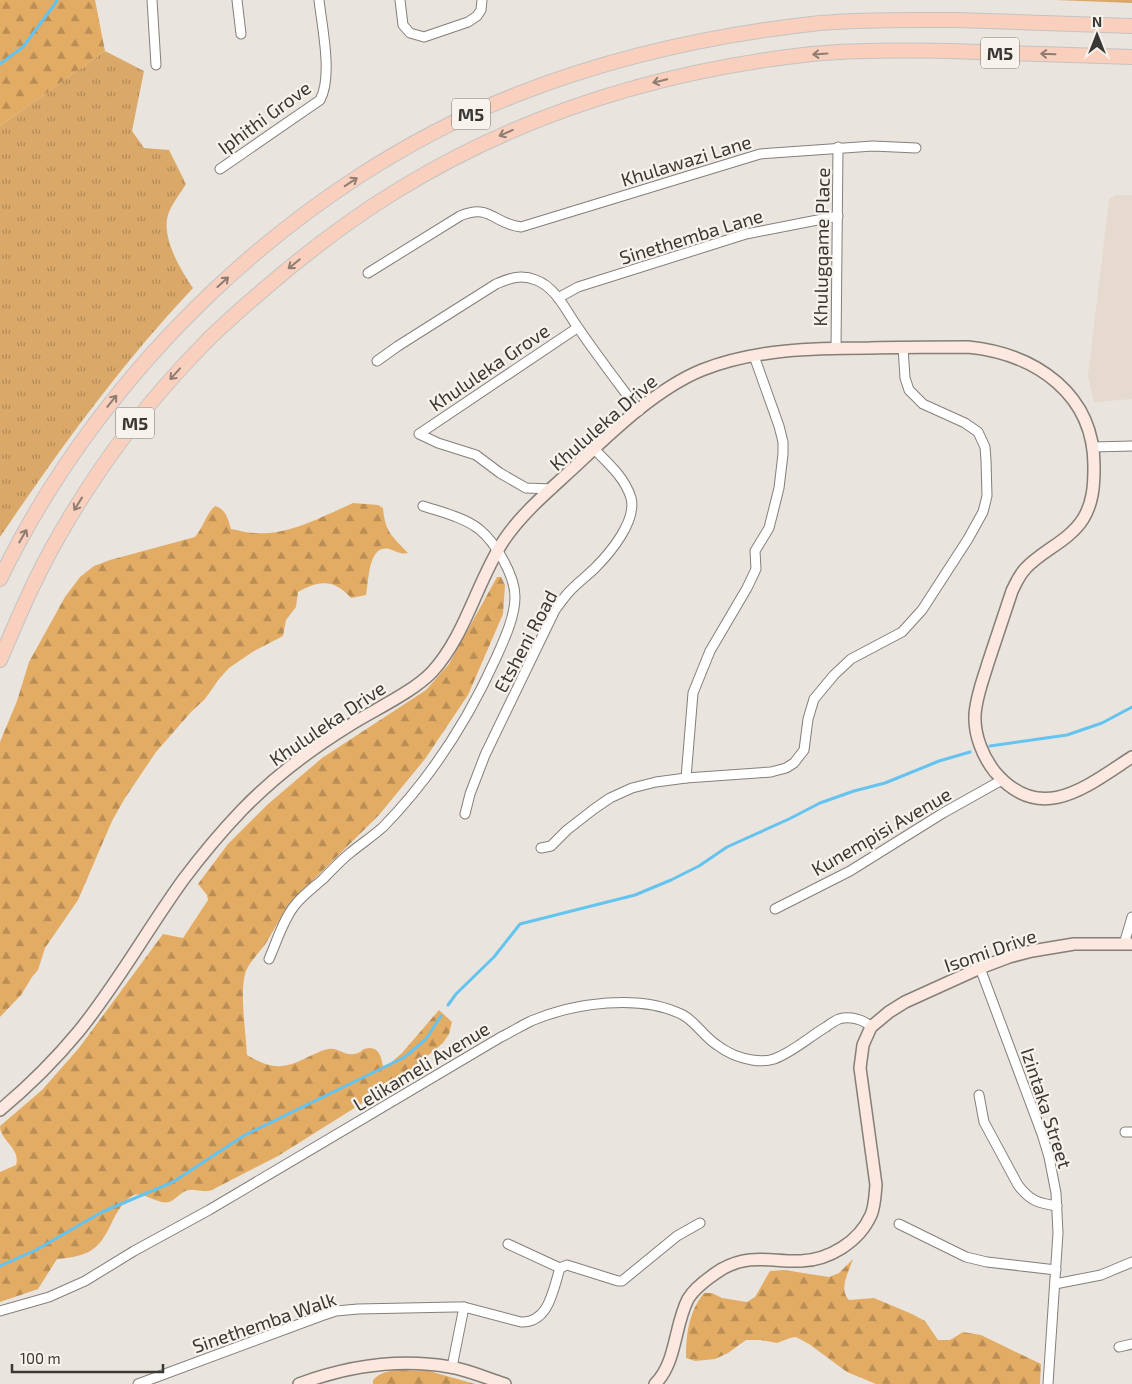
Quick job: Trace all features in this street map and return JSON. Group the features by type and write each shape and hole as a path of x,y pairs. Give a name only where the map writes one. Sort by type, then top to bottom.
{"main road":[{"name":"M5","path":"0,579 43,501 95,423 146,360 193,311 256,254 335,192 390,157 453,123 519,93 580,72 685,43 738,34 854,20 987,21 1132,26"},
{"name":"M5","path":"0,660 25,601 57,538 74,510 117,446 174,375 239,310 325,240 383,199 439,166 511,131 575,106 667,79 734,66 814,54 908,50 1132,57"}],"street":[{"path":"152,0 156,65"},
{"path":"237,0 241,34"},
{"name":"Iphithi Grove","path":"220,169 320,100 325,91 327,75 319,0"},
{"path":"400,0 403,25 410,33 424,37 468,22 477,16 481,10 482,0"},
{"name":"Khulawazi Lane","path":"368,273 460,216 470,212 487,212 491,216 512,226 521,227 748,156 838,147 916,148"},
{"name":"Khulugqame Place","path":"836,348 838,147"},
{"name":"Sinethemba Lane","path":"558,298 578,287 746,234 838,216"},
{"path":"377,361 406,340 496,284 511,277 523,277 538,280 558,298 577,328 639,411"},
{"name":"Khululeka Grove","path":"552,489 526,488 500,473 476,455 438,443 420,434 577,328"},
{"path":"541,848 551,846 567,830 594,809 610,798 632,788 656,782 686,778 771,772 786,768 794,763 804,750 808,719 814,699 834,675 851,660 895,636 912,622 932,596 983,512 987,478 986,454 982,439 973,428 923,404 909,390 905,378 903,347"},
{"name":"Khululeka Drive","path":"0,1110 48,1066 81,1029 120,975 183,880 244,808 275,778 316,746 406,692 431,674 454,641 498,552 519,521 594,449 639,411 672,385 701,370 727,362 790,350 903,347 978,348 1028,363 1059,382 1069,393 1088,426 1093,447 1094,490 1083,519 1072,532 1032,562 1019,576 1012,591 980,689 975,716 978,737 984,755 1002,780 1024,795 1049,800 1070,795 1132,757"},
{"path":"686,778 693,693 710,651 756,569 755,551 770,528 779,488 783,442 754,356"},
{"path":"1093,447 1132,446"},
{"name":"Etsheni Road","path":"465,814 470,794 485,755 555,610 570,591 596,567 629,522 632,510 631,498 619,475 594,449"},
{"path":"269,959 287,916 297,903 342,860 381,828 412,795 440,758 467,715 503,642 515,598 513,584 498,552 489,538 478,528 458,518 423,506"},
{"name":"Kunempisi Avenue","path":"775,909 850,871 943,813 1002,780"},
{"path":"1128,944 1132,917"},
{"name":"Isomi Drive","path":"871,1027 888,1012 905,1002 1009,957 1051,947 1093,943 1128,944"},
{"name":"Izintaka Street","path":"980,968 1049,1157 1057,1206 1058,1233 1048,1384"},
{"name":"Lelikameli Avenue","path":"0,1311 49,1297 85,1281 501,1037 547,1016 589,1005 610,1003 631,1002 652,1006 683,1016 716,1045 736,1055 758,1061 773,1059 838,1019 859,1020 866,1022 871,1027"},
{"path":"655,1384 660,1379 668,1362 689,1298 714,1274 735,1263 750,1259 800,1261 827,1256 854,1238 871,1215 876,1185 860,1068 863,1045 871,1027"},
{"path":"979,1095 984,1122 1018,1186 1036,1202 1057,1206"},
{"path":"508,1244 560,1268 567,1265 622,1281 677,1236 700,1223"},
{"path":"899,1224 966,1258 1056,1270"},
{"path":"1056,1284 1102,1274 1132,1262"},
{"name":"Sinethemba Walk","path":"138,1384 336,1311 464,1307 530,1323 539,1319 547,1308 560,1268"},
{"path":"452,1367 464,1307"},
{"path":"1119,1347 1132,1344"},
{"path":"301,1384 342,1370 377,1365 420,1364 452,1367 505,1384"}],"shaded area":[{"path":"1115,195 1132,195 1132,399 1094,402 1088,376 1109,200"}],"green space":[{"path":"0,0 95,0 105,51 0,126"},
{"path":"1055,0 1132,0 1132,3"},
{"path":"105,51 144,71 132,131 144,148 169,150 186,184 171,207 168,215 167,233 173,253 193,288 116,377 45,472 0,537 0,126"},
{"path":"353,503 378,505 383,508 388,528 394,538 408,553 389,549 382,549 377,552 371,565 366,595 351,598 338,587 326,583 313,585 298,592 296,607 286,620 283,636 254,651 229,668 219,679 205,699 156,752 125,798 112,821 78,900 45,948 38,970 21,995 0,1017 0,742 17,701 29,662 65,597 80,577 94,566 195,537 215,506 222,509 228,518 231,529 251,533 267,533 305,524"},
{"path":"497,577 501,577 505,585 503,614 468,695 425,759 379,815 290,903 266,943 248,967 244,979 243,1001 247,1055 265,1064 272,1066 289,1065 328,1049 357,1054 364,1049 373,1048 378,1052 383,1066 386,1067 402,1053 439,1010 452,1022 449,1034 443,1043 396,1082 278,1156 212,1190 186,1191 169,1202 141,1195 132,1196 116,1214 103,1239 92,1250 85,1254 57,1259 38,1289 0,1302 0,1172 16,1165 17,1159 13,1149 3,1136 0,1126 42,1090 79,1048 163,934 183,938 208,900 207,895 198,884 228,844 267,805 322,758 426,690 449,664"},
{"path":"853,1259 844,1286 844,1291 849,1300 874,1298 912,1314 925,1321 938,1340 950,1340 963,1332 981,1335 1041,1364 1040,1384 876,1384 847,1372 809,1344 796,1337 777,1343 746,1340 728,1353 715,1359 695,1361 686,1358 689,1323 695,1307 704,1293 712,1293 722,1298 747,1302 755,1297 770,1271 784,1270 829,1277 839,1273"},
{"path":"401,1370 429,1371 475,1384 373,1384 373,1380 383,1373"}],"waterway":[{"path":"0,64 23,47 56,0"},
{"path":"990,746 1067,735 1102,723 1132,707"},
{"path":"448,1005 456,994 494,957 520,924 635,895 671,880 699,866 727,847 820,803 885,783 939,761 970,752"},
{"path":"0,1266 36,1250 102,1212 173,1182 245,1135 405,1057 426,1039 441,1016"}]}
